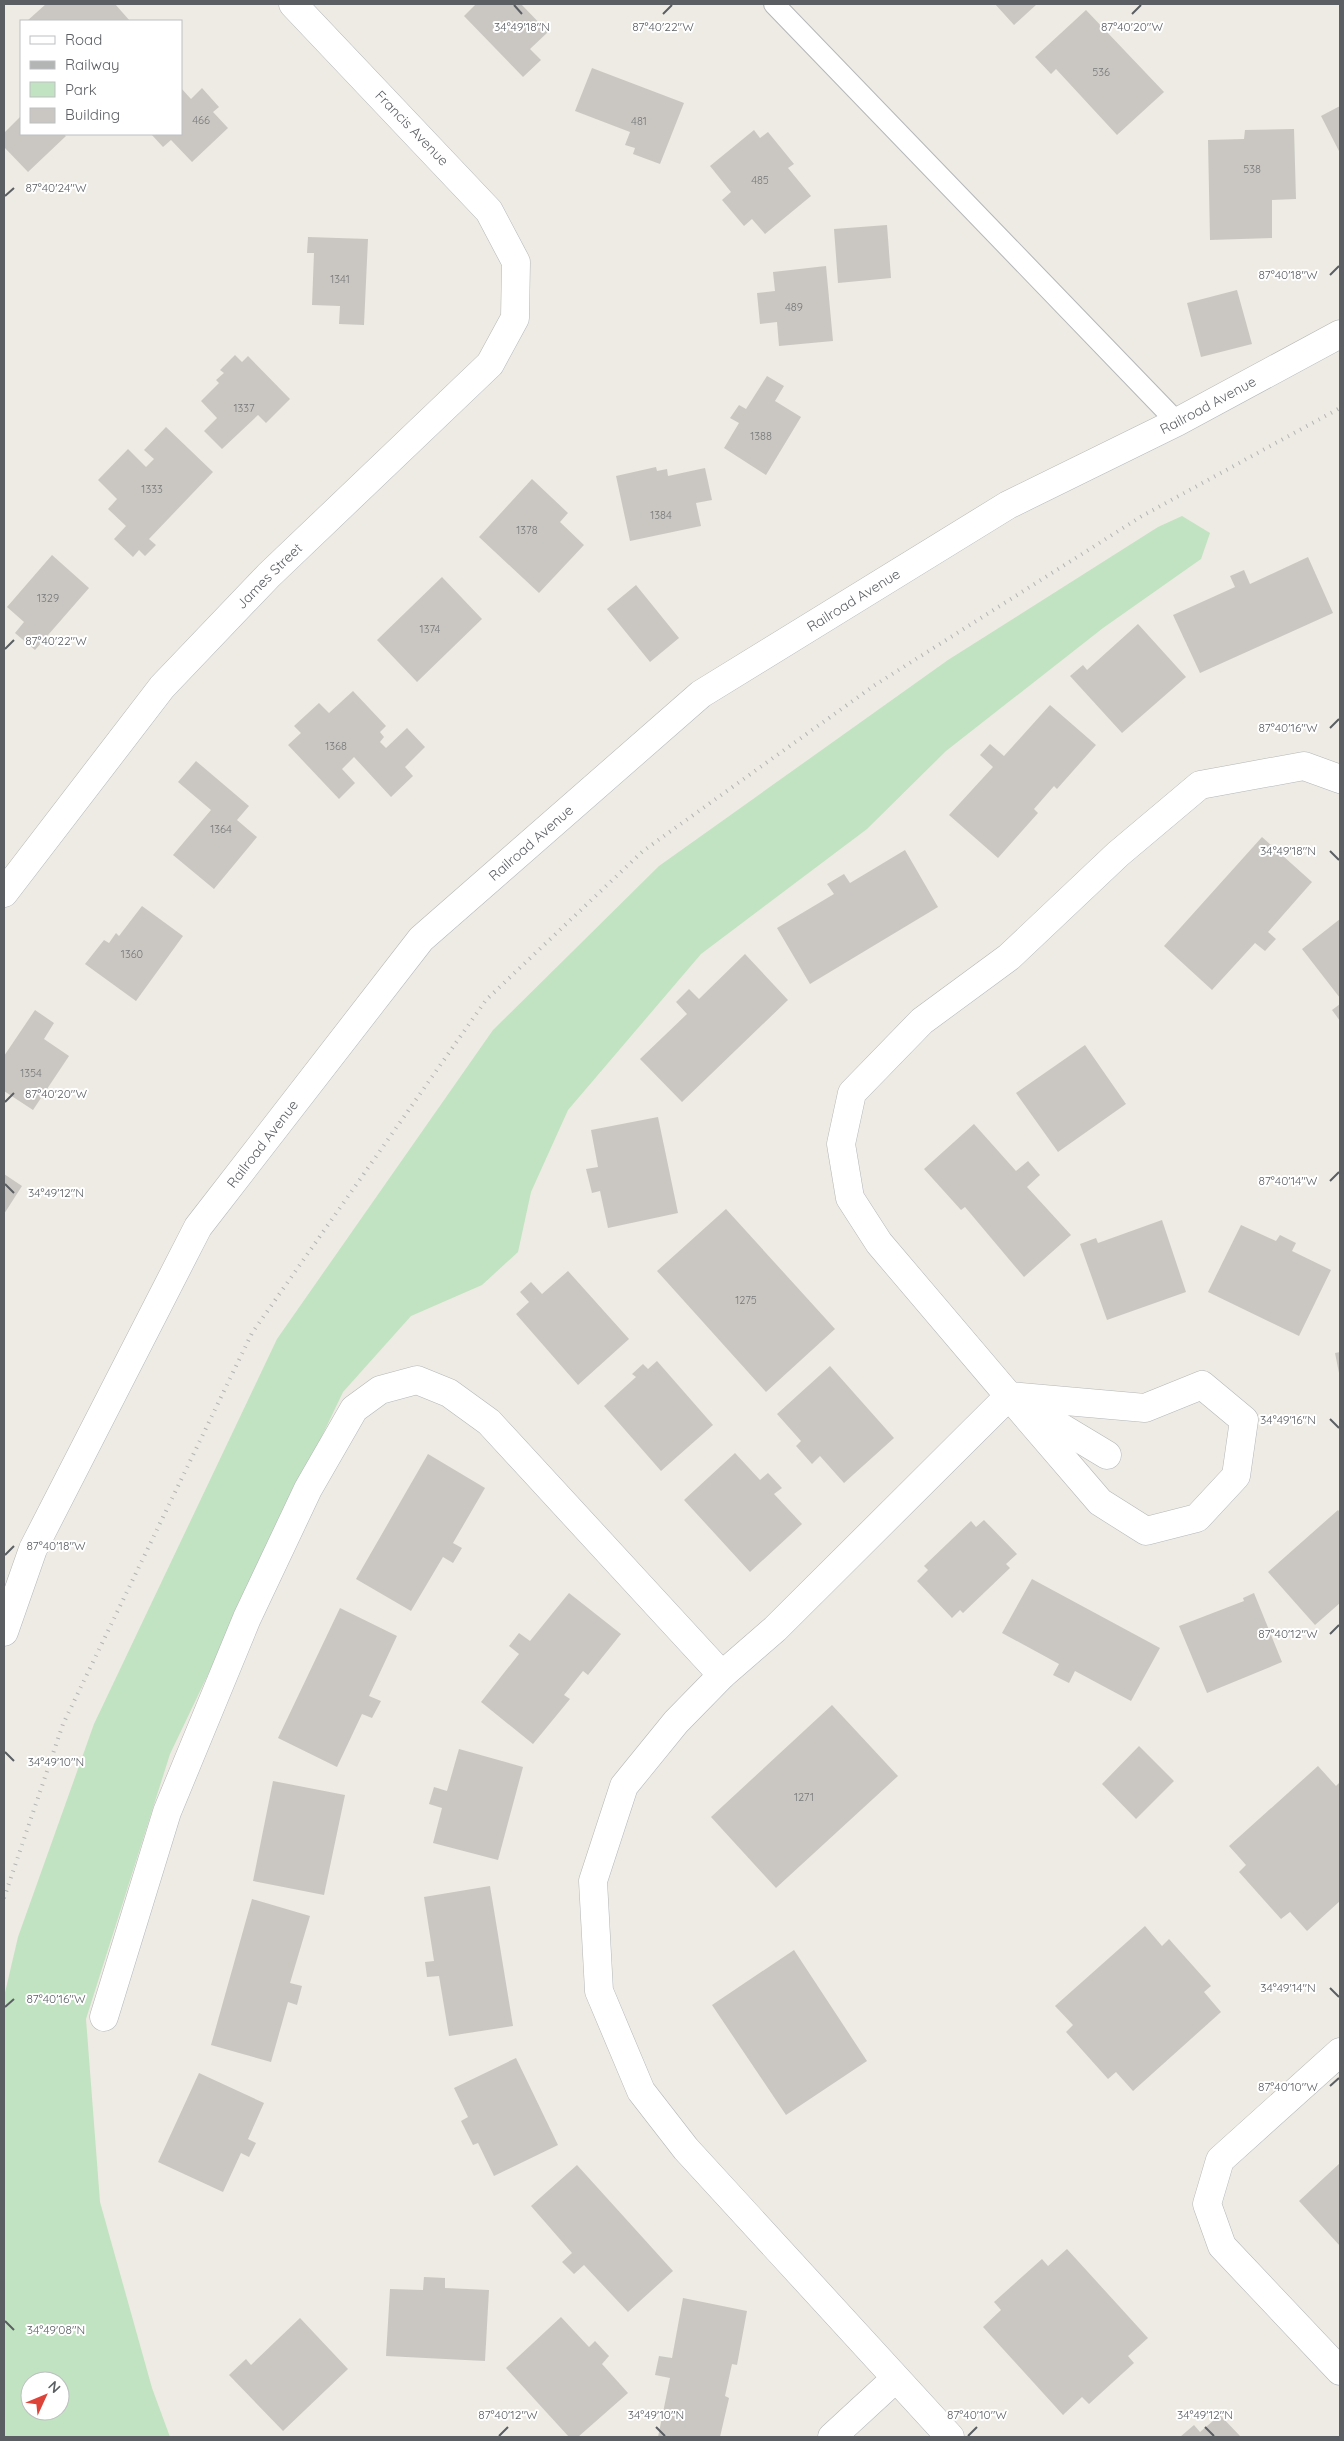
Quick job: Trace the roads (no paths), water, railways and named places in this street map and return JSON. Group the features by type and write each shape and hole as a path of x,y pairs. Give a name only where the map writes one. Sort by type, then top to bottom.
{"street":[{"name":"Francis Avenue","path":"293,4 489,212 516,262"},
{"name":"James Street","path":"4,893 162,687 269,575 490,364 515,318 516,262"},
{"name":"Railroad Avenue","path":"4,1632 33,1548 198,1227 422,939 701,694 1008,505 1177,422 1340,334"},
{"path":"950,2437 686,2149 640,2091 599,1991 593,1881 624,1786 676,1722 722,1675 774,1629 1009,1396 1145,1408 1202,1385 1244,1420 1236,1476 1197,1518 1146,1531 1100,1502 1009,1396 879,1243 850,1198 840,1144 852,1093 922,1021 1009,956 1118,854 1200,786 1304,766 1340,779"},
{"path":"104,2017 167,1812 247,1618 308,1489 354,1409 380,1390 417,1380 449,1392 489,1422 722,1675"},
{"path":"1009,1396 1107,1455"},
{"path":"1340,2052 1220,2160 1207,2204 1222,2246 1340,2371"},
{"path":"832,2437 895,2379"}],"lane":[{"path":"774,4 1177,422"}],"railway":[{"path":"4,1898 63,1724 252,1333 486,1000 643,851 875,685 1142,516 1340,408"}]}
